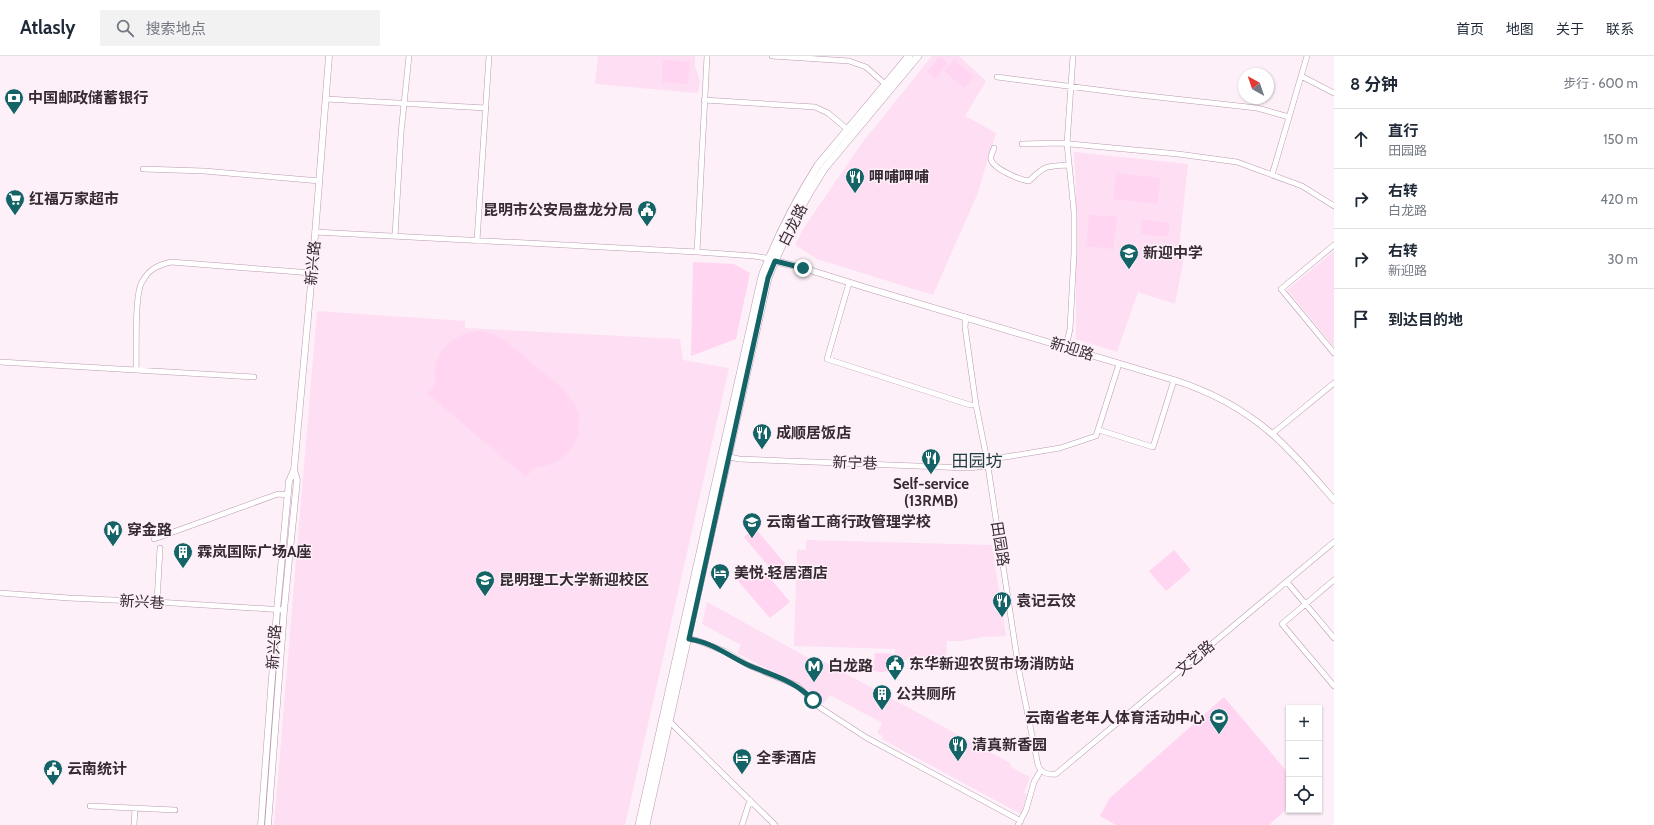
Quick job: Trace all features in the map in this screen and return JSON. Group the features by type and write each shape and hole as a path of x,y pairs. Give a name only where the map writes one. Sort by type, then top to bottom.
{"main road":[{"name":"白龙路","path":"646,825 667,719 725,456 772,260 806,184 818,165 909,56"},
{"name":"白龙路","path":"772,260 824,169 918,56"},
{"name":"白龙路","path":"639,825 689,639 725,456"}],"street":[{"name":"新兴路","path":"261,825 277,610 288,495 290,481 294,470 320,180 329,56"},
{"path":"395,236 404,104 409,56"},
{"path":"477,241 489,56"},
{"path":"696,252 707,56"},
{"path":"772,56 849,62 866,68 885,84"},
{"path":"1066,347 1070,329 1074,253 1072,179 1067,144 1073,56"},
{"path":"1272,175 1307,56"},
{"path":"1301,76 1334,93"},
{"path":"998,77 1257,108 1289,117"},
{"path":"326,99 486,108"},
{"path":"704,100 815,108 828,113 848,129"},
{"path":"1022,144 1067,144 1178,154 1236,162 1302,186 1334,206"},
{"path":"994,148 991,159 994,165 1022,180 1029,181 1046,166 1069,165"},
{"path":"143,169 204,171 320,180"},
{"path":"315,232 696,252 754,256 772,260"},
{"path":"1334,245 1281,289 1334,352"},
{"name":"新迎路","path":"772,260 1066,347 1174,380 1209,393 1230,404 1272,434 1287,448 1334,500"},
{"path":"136,370 139,287 147,274 159,265 171,262 312,273"},
{"path":"849,283 827,359 976,406"},
{"name":"田园路","path":"966,317 965,327 976,406 987,463 1019,671 1038,765 1041,770"},
{"path":"0,362 254,377"},
{"path":"1119,364 1099,430 1153,447 1174,380"},
{"path":"1272,434 1278,427 1334,383"},
{"name":"新宁巷","path":"725,456 747,459 968,468 1060,448 1096,436 1099,430"},
{"name":"新兴路","path":"268,825 284,610 297,480 294,470"},
{"path":"154,539 278,494 288,495"},
{"name":"文艺路","path":"1041,770 1050,775 1056,774 1334,542"},
{"path":"157,602 160,548"},
{"path":"1334,580 1282,624 1334,686"},
{"path":"1287,582 1334,638"},
{"name":"新兴巷","path":"0,592 69,598 284,610"},
{"path":"689,639 696,640 724,651 748,665 798,686 819,707 867,738 1020,823 1026,810 1034,782 1041,770"},
{"path":"667,719 775,825"},
{"path":"742,825 750,800"},
{"path":"90,806 175,810"},
{"path":"134,825 135,808"}],"shaded area":[{"path":"598,56 695,56 695,66 700,81 698,93 595,84"},
{"path":"932,56 959,56 986,81 965,116 996,133 977,195 933,295 817,259 795,245 803,229 862,143"},
{"path":"940,57 948,64 935,79 927,72"},
{"path":"663,60 690,62 688,84 662,82"},
{"path":"954,60 974,77 964,88 944,71"},
{"name":"新迎中学","path":"1074,152 1188,164 1179,247 1186,248 1175,304 1138,292 1117,352 1076,339 1076,187"},
{"path":"1116,173 1160,178 1158,204 1113,199"},
{"path":"1089,215 1117,217 1113,249 1086,246"},
{"path":"1142,219 1170,223 1168,237 1141,234"},
{"path":"1334,251 1334,347 1287,290"},
{"path":"693,262 734,264 750,273 736,339 691,356"},
{"name":"昆明理工大学新迎校区","path":"317,311 465,321 465,328 680,339 683,360 729,368 625,825 274,825"},
{"path":"481,331 493,334 503,339 563,389 576,406 579,418 578,436 569,452 555,463 534,468 526,477 427,393 435,384 436,365 442,351 447,345 452,340 466,334"},
{"path":"755,528 792,572 781,581 744,537"},
{"path":"806,540 992,545 1006,636 947,641 946,661 895,660 895,649 794,646 797,550 806,550"},
{"path":"1174,550 1191,570 1166,591 1149,571"},
{"path":"758,564 790,602 770,618 738,581"},
{"path":"707,602 814,661 817,658 1010,763 1011,767 1030,777 1024,793 1027,795 1021,814 882,739 883,736 877,733 882,723 830,695 823,704 813,693 737,653 741,645 702,624"},
{"path":"875,653 896,654 894,668 884,672 873,670"},
{"name":"云南省老年人体育活动中心","path":"1224,697 1286,770 1286,810 1269,825 1116,825 1100,816 1110,798"}],"place":[{"name":"中国邮政储蓄银行","path":"14,115"},
{"name":"呷哺呷哺","path":"855,194"},
{"name":"红福万家超市","path":"15,216"},
{"name":"昆明市公安局盘龙分局","path":"647,227"},
{"name":"新迎中学","path":"1129,270"},
{"name":"成顺居饭店","path":"762,450"},
{"name":"Self-service (13RMB)","path":"931,475"},
{"name":"云南省工商行政管理学校","path":"752,539"},
{"name":"穿金路","path":"113,547"},
{"name":"霖岚国际广场A座","path":"183,569"},
{"name":"美悦·轻居酒店","path":"720,590"},
{"name":"昆明理工大学新迎校区","path":"485,597"},
{"name":"袁记云饺","path":"1002,618"},
{"name":"东华新迎农贸市场消防站","path":"895,681"},
{"name":"白龙路","path":"814,683"},
{"name":"公共厕所","path":"882,711"},
{"name":"云南省老年人体育活动中心","path":"1219,735"},
{"name":"清真新香园","path":"958,762"},
{"name":"全季酒店","path":"742,775"},
{"name":"云南统计","path":"53,786"}],"district":[{"name":"田园坊","path":"977,461"}],"route":[{"path":"803,268 775,261 768,278 689,639 696,640 724,651 748,665 788,681 798,686 813,700"}]}
